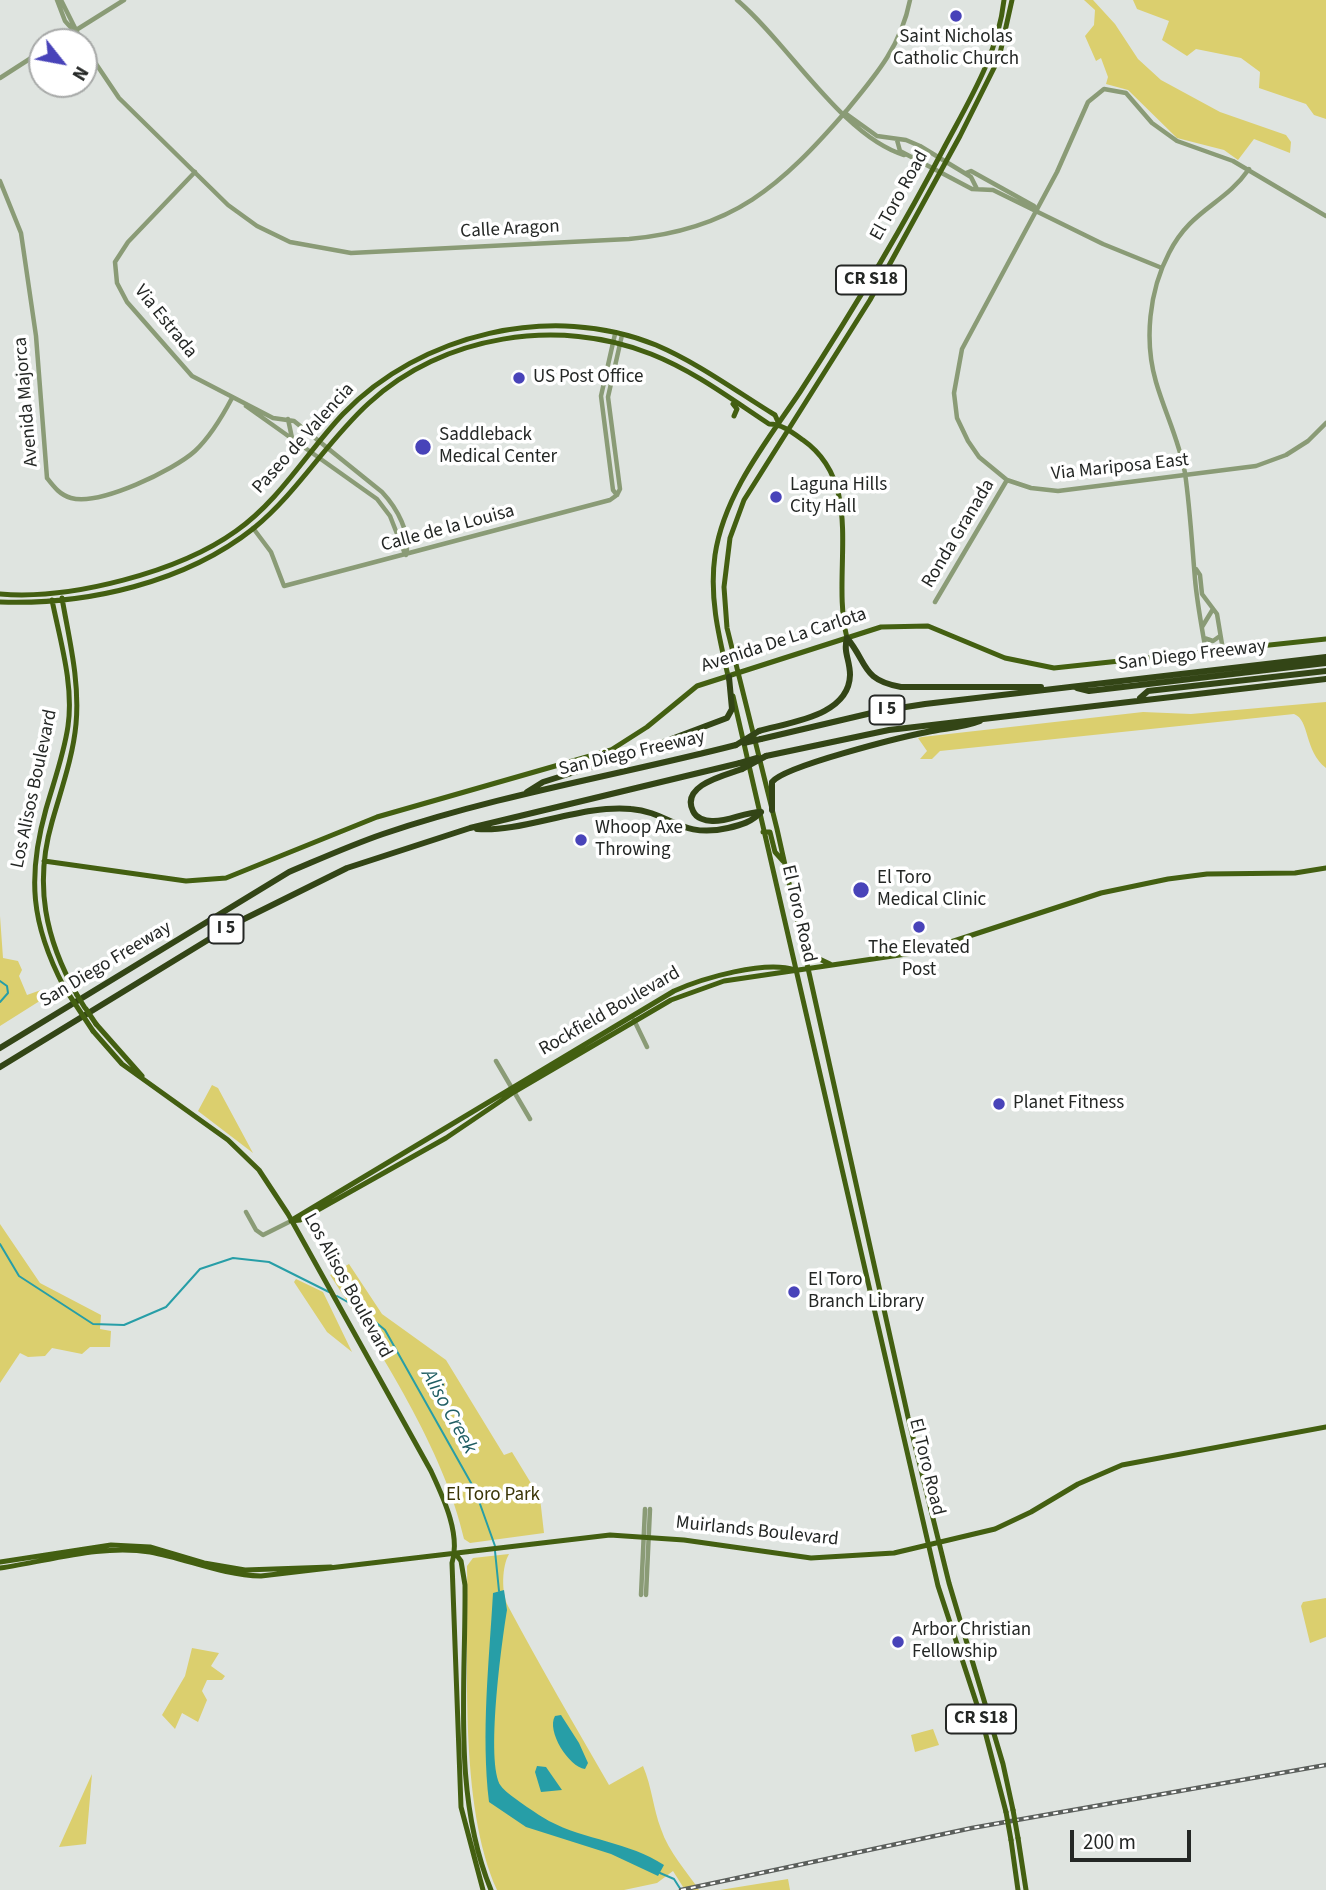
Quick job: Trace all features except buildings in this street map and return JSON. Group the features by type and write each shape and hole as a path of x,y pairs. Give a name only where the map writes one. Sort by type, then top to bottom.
{"highway":[{"path":"847,638 866,670 886,684 901,687 1028,685 1050,688"},
{"path":"760,735 824,711 837,703 849,684 849,663 844,649 847,638"},
{"name":"San Diego Freeway","path":"0,1048 289,872 383,834 523,795 736,745 760,735 880,711 1050,688 1326,657"},
{"path":"1072,686 1089,691 1326,663"},
{"path":"1138,699 1148,691 1326,671"},
{"path":"523,795 543,782 629,755 727,718 732,709 729,677"},
{"name":"San Diego Freeway","path":"0,1067 274,902 347,868 470,828 741,766 766,756 888,730 1326,679"},
{"path":"772,810 772,782 788,771 889,741 963,728 989,717"},
{"path":"741,766 699,787 692,798 693,810 697,816 710,821 761,812"},
{"path":"470,828 488,830 547,818 632,808 688,830 713,831 754,820 761,812"}],"main road":[{"name":"El Toro Road","path":"1004,0 996,42 986,67 870,300 744,499 734,523 726,556 724,608 908,1417 961,1624 1003,1764 1026,1890"},
{"name":"El Toro Road","path":"1012,0 1003,46 994,71 946,161 937,170 863,295 734,497 715,554 713,602 898,1419 929,1547 995,1766 1006,1812 1018,1890"},
{"name":"Paseo de Valencia","path":"0,594 51,593 113,582 166,568 215,545 265,507 349,408 382,380 418,359 461,341 513,329 573,327 619,334 655,345 703,370 775,415 779,424"},
{"name":"Paseo de Valencia","path":"0,602 52,601 123,589 185,569 253,528 372,400 419,367 477,344 513,336 547,334 616,343 664,359 763,420 779,424 824,459 839,488 841,603 847,638"},
{"path":"721,393 736,406 735,418 747,410"},
{"name":"Los Alisos Boulevard","path":"60,591 75,670 76,725 44,861 44,913 68,986 145,1082"},
{"name":"Los Alisos Boulevard","path":"51,593 67,681 68,724 35,860 33,896 38,926 93,1031 122,1065 244,1154 274,1190 431,1471 450,1522 455,1553 452,1563 461,1807 483,1890"},
{"name":"Avenida De La Carlota","path":"44,861 186,881 226,878 377,817 611,750 647,727 694,687 895,624 928,626 1005,658 1054,668 1326,639"},
{"path":"763,832 770,832 775,852 783,862"},
{"path":"806,968 942,947 1079,900 1134,885 1206,874 1279,874 1326,868"},
{"path":"799,934 810,954 830,964"},
{"name":"Rockfield Boulevard","path":"291,1221 633,1018 696,989 806,968"},
{"path":"831,1119 841,1116"},
{"path":"869,1290 880,1287"},
{"path":"898,1419 908,1417"},
{"name":"Muirlands Boulevard","path":"0,1568 104,1550 148,1552 243,1575 610,1535 646,1536 827,1559 929,1547 980,1534 1012,1522 1077,1484 1122,1465 1326,1427"},
{"name":"Muirlands Boulevard","path":"0,1562 111,1545 150,1547 204,1563 245,1570 331,1567"},
{"name":"Los Alisos Boulevard","path":"455,1553 461,1561 465,1585 467,1791 476,1846 491,1890"},
{"path":"952,1627 961,1624"}],"street":[{"name":"Calle Aragon","path":"59,0 65,21 72,28"},
{"path":"80,28 124,0"},
{"path":"737,0 869,136 895,152 912,157 924,157 927,150"},
{"name":"Calle Aragon","path":"98,66 119,98 228,205 257,226 290,242 351,253 646,238 715,220 765,193 802,161 891,55 901,34 910,0"},
{"path":"0,78 28,60"},
{"name":"Via Mariposa East","path":"1324,425 1301,446 1273,461 1185,476 1058,491 1031,488 1007,480 979,457 957,418 955,378 962,349 1037,211 1088,102 1104,89 1112,88 1126,93 1152,123 1177,141 1249,169 1326,216"},
{"path":"844,113 877,136 906,140 927,150 966,173 976,181 977,189"},
{"path":"897,140 899,150 972,189 993,190 1103,244 1162,268"},
{"path":"949,177 955,166"},
{"path":"1206,652 1185,476 1177,437 1152,369 1151,315 1162,268 1174,244 1191,219 1230,191 1249,169"},
{"path":"966,173 971,171 1003,188 1034,206 1037,211"},
{"name":"Via Estrada","path":"195,172 128,242 115,262 117,283 127,302 183,368 204,384 273,418 288,419 391,502 402,524 408,546 406,555"},
{"name":"Avenida Majorca","path":"0,181 21,233 36,336 47,478 58,491 79,499 125,488 162,474 203,443 232,398"},
{"path":"616,343 619,334"},
{"name":"Calle de la Louisa","path":"253,528 271,552 284,586 610,500 617,495 613,491 601,402 616,343"},
{"name":"Via Estrada","path":"244,404 285,437 292,438 311,451 384,506 406,555"},
{"path":"288,419 292,438"},
{"name":"Ronda Granada","path":"935,602 1007,480"},
{"path":"1196,569 1200,575 1202,594 1221,620 1223,650"},
{"path":"1202,627 1214,610"},
{"path":"1204,638 1213,641 1220,633"},
{"name":"Avenida De La Carlota","path":"35,860 44,861"},
{"path":"633,1018 647,1047"},
{"path":"496,1060 530,1119"},
{"name":"Rockfield Boulevard","path":"246,1212 263,1235 291,1221"},
{"path":"644,1595 648,1509"}],"green space":[{"path":"1084,0 1093,0 1115,24 1138,59 1161,80 1220,112 1286,135 1291,142 1290,153 1254,139 1238,160 1224,150 1177,138 1128,90 1106,84 1108,77 1101,58 1096,61 1085,36 1094,25 1095,10"},
{"path":"1133,0 1326,0 1326,119 1314,115 1306,104 1259,88 1260,72 1241,58 1196,49 1187,56 1162,40 1169,21 1137,9"},
{"path":"1326,702 1326,768 1314,753 1303,723 1294,714 940,751 932,759 920,759 927,751 918,738 922,737 1143,712 1191,714"},
{"path":"0,916 3,958 18,961 22,970 19,976 27,995 41,990 46,997 0,1026"},
{"path":"212,1085 218,1088 253,1153 198,1111"},
{"path":"0,1224 40,1283 101,1315 100,1329 111,1331 110,1347 90,1347 82,1354 52,1348 45,1356 28,1357 20,1353 0,1383"},
{"name":"El Toro Park","path":"349,1264 382,1314 446,1360 504,1455 512,1452 540,1498 544,1533 470,1543 464,1539 442,1471 426,1437 389,1368 330,1275"},
{"path":"296,1279 323,1292 352,1352 327,1332 294,1282"},
{"path":"509,1554 503,1579 504,1594 545,1673 609,1785 643,1766 664,1838 699,1890 685,1890 673,1871 657,1883 624,1890 497,1890 476,1816 471,1775 467,1688 467,1566 473,1558"},
{"path":"1326,1598 1326,1637 1310,1643 1301,1606 1303,1602"},
{"path":"192,1648 219,1653 211,1666 225,1676 222,1680 207,1680 202,1691 207,1700 198,1722 182,1713 175,1729 162,1715 185,1676"},
{"path":"933,1729 939,1745 915,1752 911,1735"},
{"path":"92,1774 86,1844 59,1847"},
{"path":"788,1879 790,1890 720,1890"}],"water":[{"path":"504,1590 507,1610 499,1673 494,1753 496,1773 501,1786 549,1821 577,1833 636,1851 664,1865 658,1876 611,1854 526,1827 489,1802 486,1724 493,1593"},
{"path":"561,1715 588,1763 585,1769 572,1762 556,1739 553,1723 555,1716"},
{"path":"537,1766 546,1767 562,1790 541,1792 535,1772"}],"waterway":[{"name":"Aliso Creek","path":"0,981 7,986 8,993 0,1002"},
{"name":"Aliso Creek","path":"0,1244 19,1276 93,1324 124,1325 166,1307 200,1269 233,1258 269,1262 329,1292"},
{"name":"Aliso Creek","path":"337,1296 360,1309 385,1330 475,1490 495,1546"},
{"name":"Aliso Creek","path":"495,1551 499,1591"},
{"name":"Aliso Creek","path":"660,1873 674,1879 681,1890"}],"railway":[{"path":"681,1890 972,1828 1326,1765"}],"place":[{"name":"Saint Nicholas Catholic Church","path":"956,16"},
{"name":"US Post Office","path":"519,378"},
{"name":"Saddleback Medical Center","path":"423,447"},
{"name":"Laguna Hills City Hall","path":"776,497"},
{"name":"Whoop Axe Throwing","path":"581,840"},
{"name":"El Toro Medical Clinic","path":"861,890"},
{"name":"The Elevated Post","path":"919,927"},
{"name":"Planet Fitness","path":"999,1104"},
{"name":"El Toro Branch Library","path":"794,1292"},
{"name":"Arbor Christian Fellowship","path":"898,1642"}]}
